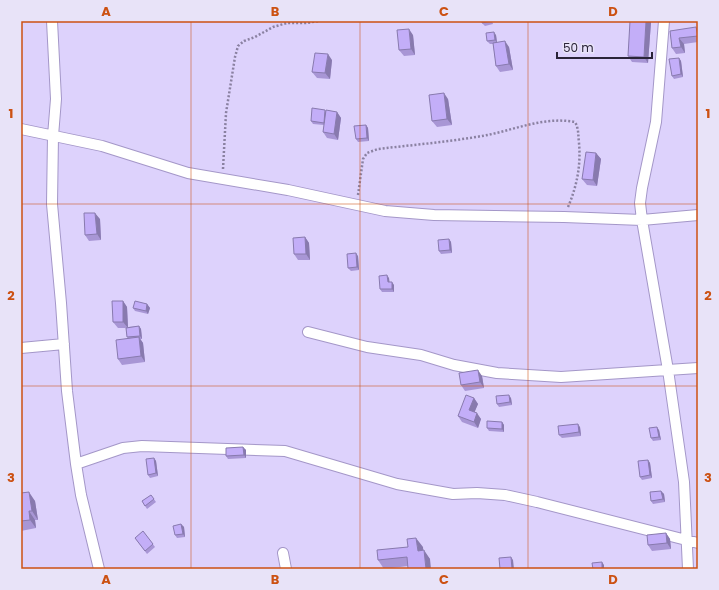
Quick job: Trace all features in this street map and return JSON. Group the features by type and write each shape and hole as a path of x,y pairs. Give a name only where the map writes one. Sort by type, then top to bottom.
{"street":[{"path":"52,21 56,99 53,136 52,204 67,391 81,494 99,569"},
{"path":"664,21 656,122 640,203 668,370 684,482 688,569"},
{"path":"21,129 102,146 188,173 288,190 385,211 405,213 642,220 698,215"},
{"path":"308,332 367,347 421,355 497,373 561,377 698,368"},
{"path":"21,348 64,344"},
{"path":"76,464 123,448 142,446 286,451 398,484 453,494 477,493 505,495 538,502 687,542 698,543"},
{"path":"283,553 286,569"}],"path":[{"path":"223,180 226,113 238,46 244,41 273,27 287,24 320,21"},
{"path":"358,205 358,192 363,159 367,152 378,149 483,136 538,122 569,120 575,122 578,127 580,168 572,198 564,217"}],"building":[{"path":"630,21 646,21 644,57 628,56"},
{"path":"696,27 698,36 679,38 681,47 672,48 670,31"},
{"path":"409,29 411,49 399,50 397,30"},
{"path":"494,32 495,40 487,41 486,33"},
{"path":"505,41 509,64 496,66 493,43"},
{"path":"315,53 328,54 325,73 312,72"},
{"path":"679,58 681,74 672,76 669,59"},
{"path":"444,93 447,119 432,121 429,95"},
{"path":"312,108 325,110 324,123 311,121"},
{"path":"326,110 337,112 334,134 323,132"},
{"path":"366,125 367,138 356,139 354,126"},
{"path":"586,152 596,153 593,180 582,179"},
{"path":"84,213 95,213 97,234 85,235"},
{"path":"305,237 306,254 294,254 293,238"},
{"path":"449,239 450,250 439,251 438,240"},
{"path":"356,253 357,267 348,268 347,254"},
{"path":"387,275 388,282 392,282 392,289 380,289 379,276"},
{"path":"112,301 123,301 123,322 113,322"},
{"path":"135,301 147,304 146,311 133,308"},
{"path":"139,326 140,336 127,337 126,328"},
{"path":"139,337 141,356 118,359 116,340"},
{"path":"478,370 480,382 461,385 459,373"},
{"path":"466,395 474,398 469,410 477,413 474,422 458,416"},
{"path":"509,395 510,402 497,404 496,396"},
{"path":"487,421 502,422 502,429 487,428"},
{"path":"578,424 579,432 559,435 558,426"},
{"path":"657,427 659,437 651,438 649,428"},
{"path":"243,447 244,455 226,456 226,448"},
{"path":"154,458 156,473 148,475 146,459"},
{"path":"648,460 650,475 640,477 638,461"},
{"path":"661,491 663,499 651,501 650,492"},
{"path":"29,492 32,511 29,511 30,520 21,521 21,493"},
{"path":"151,495 154,499 145,506 142,501"},
{"path":"181,524 183,534 175,535 173,526"},
{"path":"143,531 153,544 145,551 135,538"},
{"path":"666,533 667,543 648,545 647,535"},
{"path":"416,538 418,551 424,550 426,569 408,569 407,557 378,560 377,550 408,547 407,539"},
{"path":"511,557 512,569 500,569 499,558"},
{"path":"602,562 602,569 593,569 592,563"}]}
